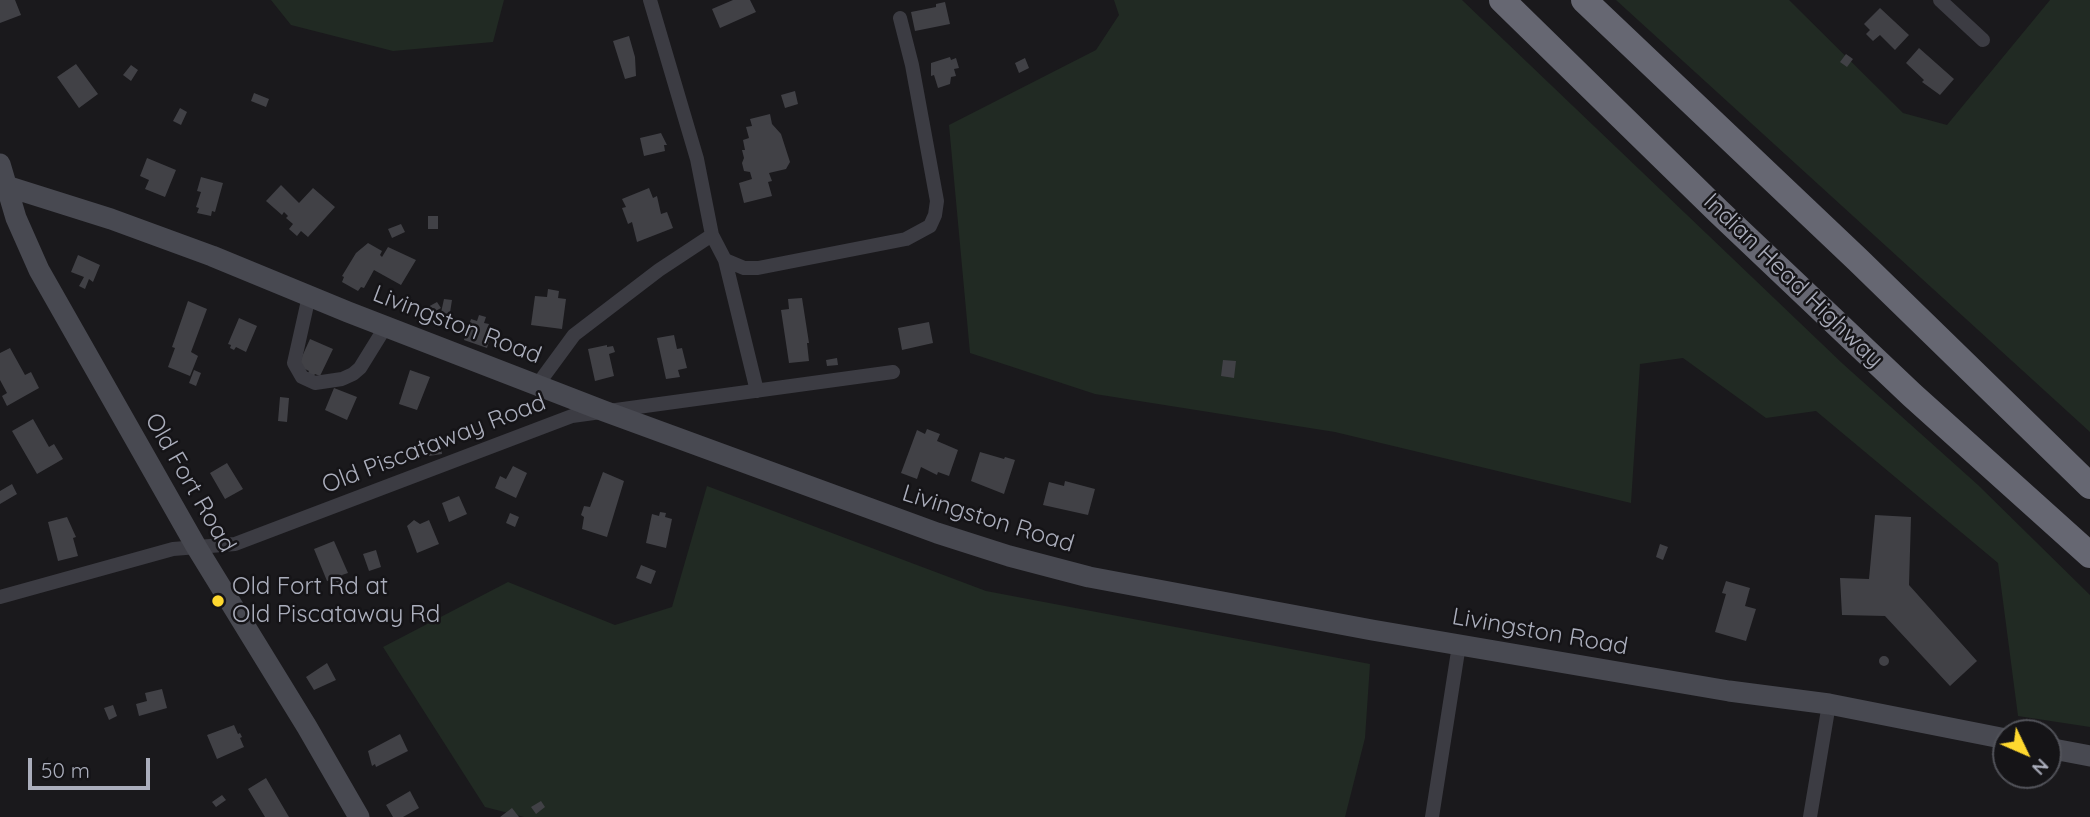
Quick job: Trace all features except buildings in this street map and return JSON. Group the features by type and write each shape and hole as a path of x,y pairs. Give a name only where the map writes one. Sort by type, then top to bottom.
{"highway":[{"name":"Indian Head Highway","path":"1503,0 1718,211 1912,395 2090,555"},
{"path":"1584,0 2090,485"}],"main road":[{"name":"Old Fort Road","path":"0,163 4,186 39,270 197,548 359,817"},
{"name":"Livingston Road","path":"4,186 111,219 212,256 604,411 924,528 1009,556 1089,577 1459,645 1729,691 1829,704 1992,736"},
{"path":"2062,751 2090,756"}],"street":[{"path":"650,0 697,159 712,235 725,260 757,391"},
{"path":"1940,0 1983,40"},
{"path":"725,260 737,266 758,268 906,239 930,226 937,201 912,65 900,18"},
{"path":"538,384 574,335 659,270 712,235"},
{"path":"309,296 294,363 302,377 315,383 342,379 353,374 360,368 386,326"},
{"name":"Old Piscataway Road","path":"0,597 173,550 235,544 572,416 893,372"},
{"path":"1432,817 1459,645"},
{"path":"1810,817 1829,704"}],"shaded area":[{"path":"271,0 504,0 493,42 393,51 291,25"},
{"path":"1114,0 1462,0 1843,364 1978,485 2090,595 2090,727 2062,723 2062,719 2018,716 1998,563 1816,411 1766,418 1683,358 1640,364 1631,503 1335,432 1095,394 970,353 949,125 1096,50 1119,15"},
{"path":"1616,0 1789,0 1903,113 1947,125 2050,0 2090,0 2090,432"},
{"path":"707,486 986,591 1370,664 1365,738 1345,817 524,817 485,807 383,647 508,582 615,625 672,607"}],"place":[{"name":"Old Fort Rd at Old Piscataway Rd","path":"218,601"}]}
